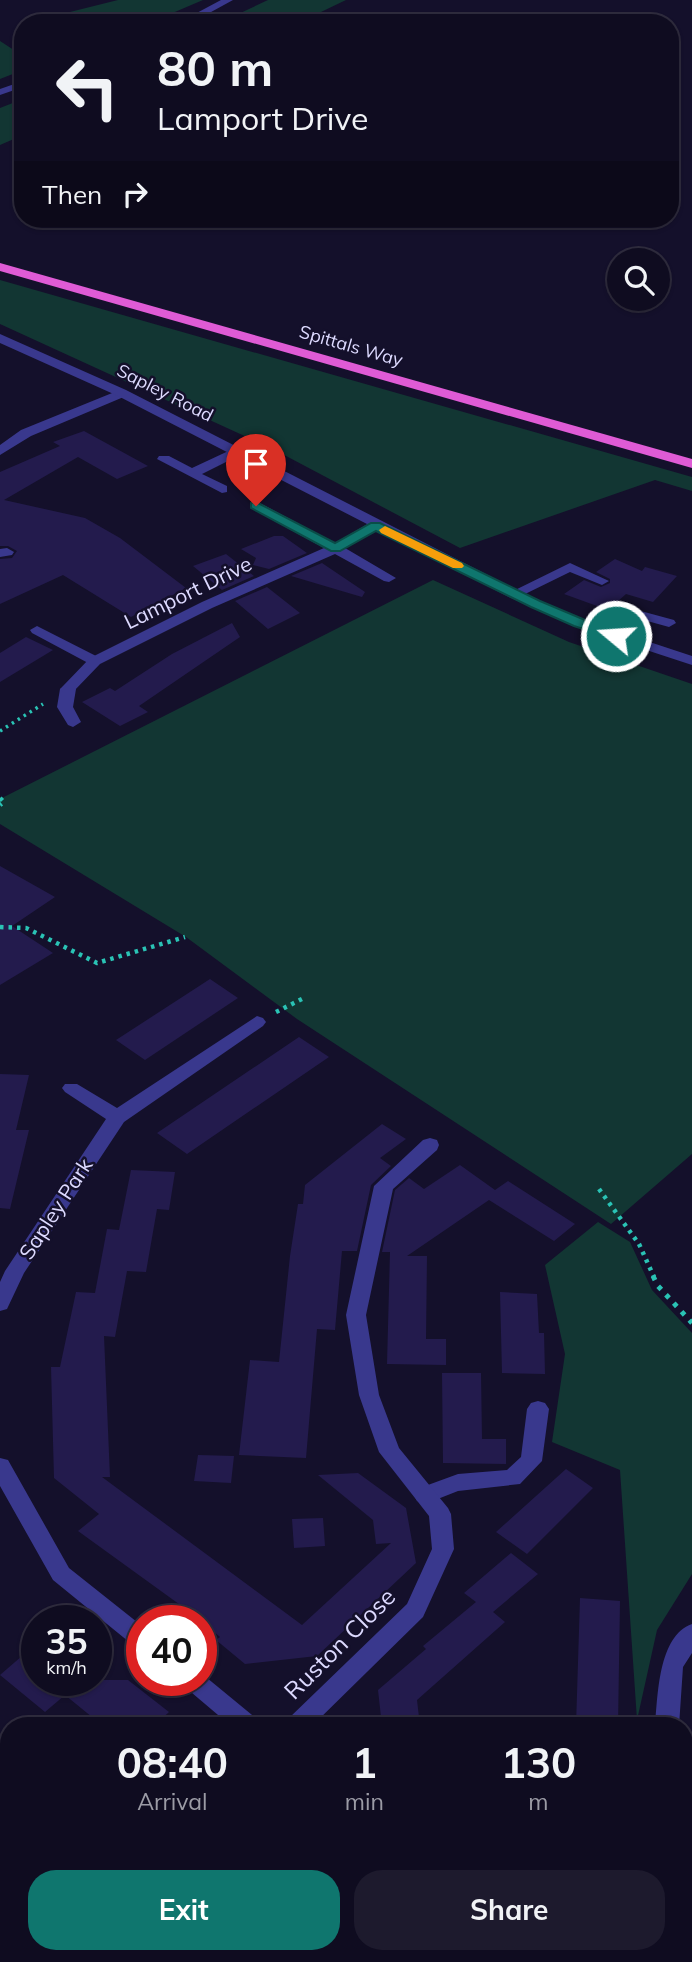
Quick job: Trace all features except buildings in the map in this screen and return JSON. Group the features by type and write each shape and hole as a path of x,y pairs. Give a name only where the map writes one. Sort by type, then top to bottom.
{"highway":[{"name":"Spittals Way","path":"0,267 692,464"}],"street":[{"path":"201,14 228,0"},
{"name":"Sapley Road","path":"0,338 122,393 376,526 514,594 578,623 692,661"},
{"path":"0,451 26,433 122,393"},
{"path":"193,473 237,452"},
{"path":"164,459 222,489"},
{"path":"256,506 389,578"},
{"name":"Lamport Drive","path":"68,688 95,661 376,526"},
{"path":"514,594 570,567 602,581"},
{"path":"616,636 637,614 669,623"},
{"path":"37,630 95,661"},
{"path":"68,688 65,708 72,722"},
{"name":"Sapley Park","path":"0,1304 15,1271 117,1117 257,1022"},
{"path":"71,1088 117,1117"},
{"name":"Ruston Close","path":"305,1717 415,1610 443,1549 440,1514 390,1452 369,1395 356,1315 384,1186 429,1145"},
{"path":"425,1495 446,1484 466,1479 512,1478 531,1461 538,1409"},
{"path":"0,1466 61,1574 126,1626"},
{"path":"668,1717 672,1665 692,1634"},
{"path":"212,1696 238,1717"}],"path":[{"path":"0,731 68,688"},
{"path":"0,798 4,802 0,804"},
{"path":"0,927 26,928 97,963 186,937"},
{"path":"599,1189 639,1244 658,1286 692,1324"}],"green space":[{"path":"118,0 203,0 170,14 62,14"},
{"path":"268,0 346,0 317,14 238,14"},
{"path":"0,41 14,50 14,74 0,79"},
{"path":"14,103 14,139 0,145 0,108"},
{"path":"0,280 692,477 692,491 655,480 460,548 271,448 0,324"},
{"path":"433,580 569,642 692,684 692,1154 611,1224 297,1019 186,937 0,824 0,799"},
{"path":"598,1222 630,1242 652,1290 692,1333 692,1574 657,1630 638,1717 620,1470 552,1442 565,1354 545,1265"}],"slow traffic":[{"path":"385,530 457,566"}],"route":[{"path":"256,506 335,548 376,526 535,604 616,636"}]}
